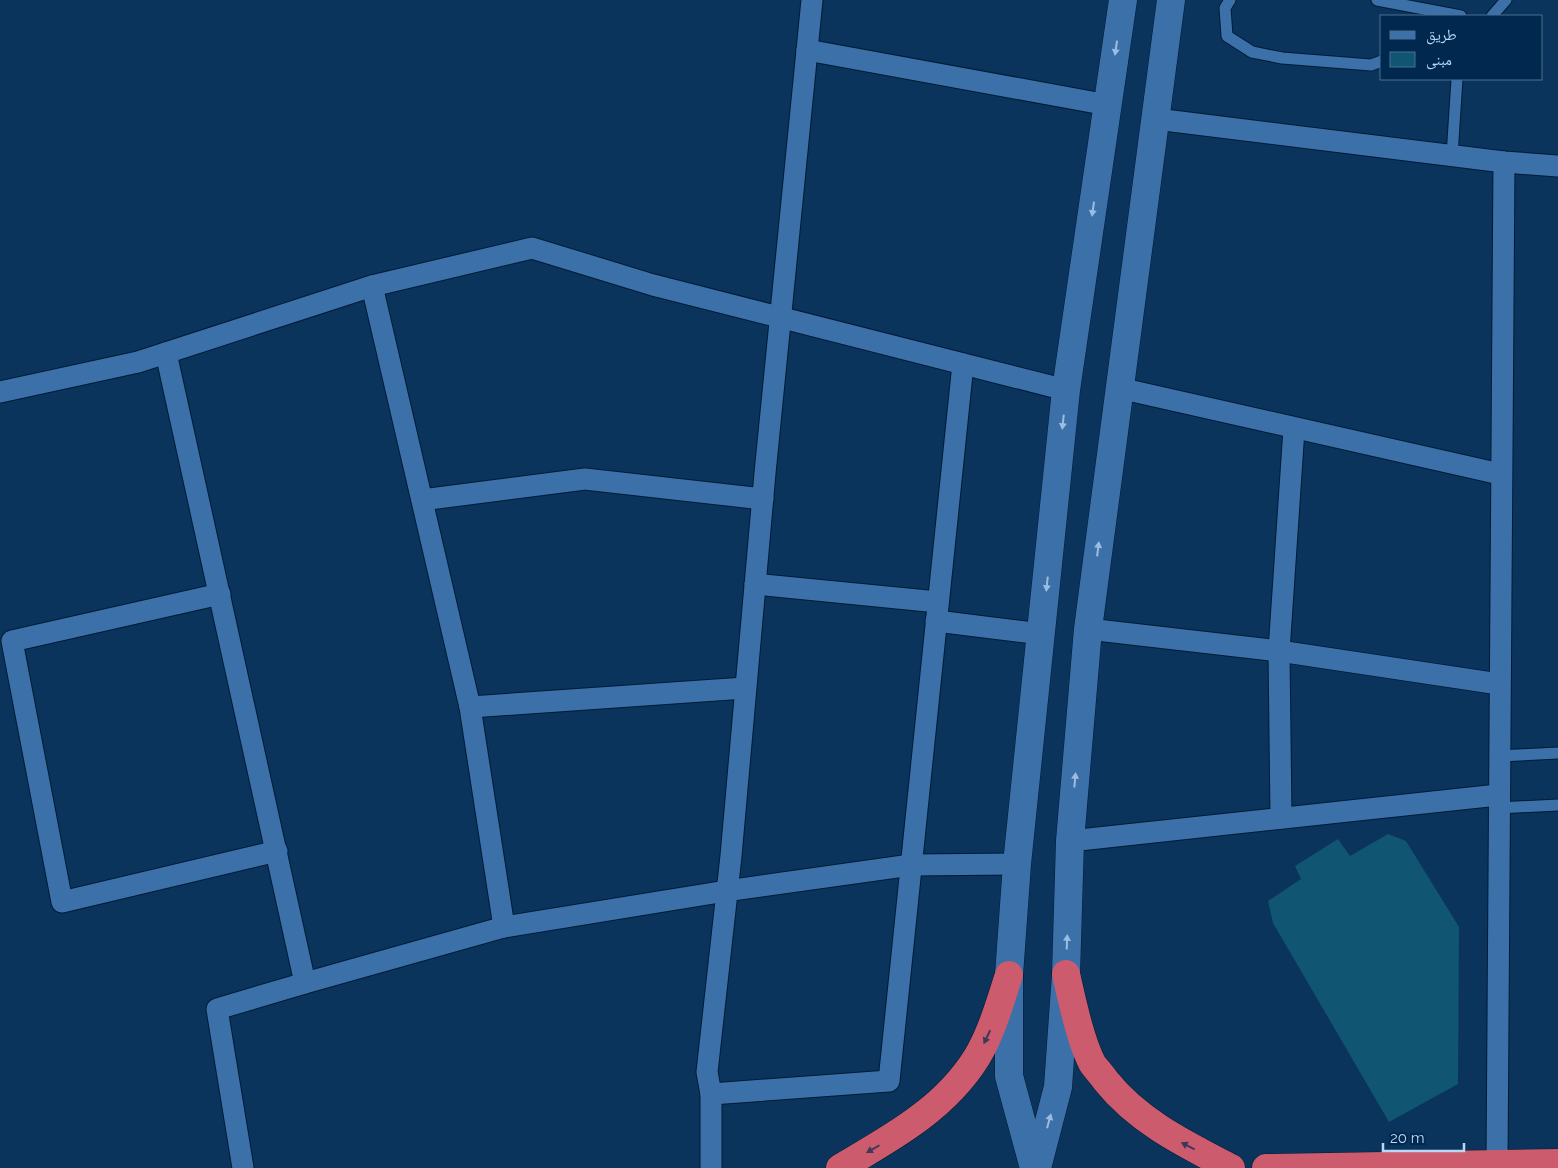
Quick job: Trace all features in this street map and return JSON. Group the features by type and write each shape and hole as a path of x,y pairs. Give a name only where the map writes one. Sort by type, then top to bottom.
{"highway":[{"path":"1066,974 1075,1011 1092,1063 1114,1091 1136,1112 1175,1139 1231,1168"},
{"path":"840,1168 906,1129 950,1093 978,1056 991,1028 1009,975"},
{"path":"1266,1168 1558,1163"}],"street":[{"path":"711,1168 710,1094 707,1072 812,0"},
{"path":"1035,1168 1009,1076 1009,975 1017,864 1066,390 1124,0"},
{"path":"1035,1168 1058,1087 1066,974 1070,841 1088,629 1171,0"},
{"path":"806,50 1108,104"},
{"path":"1156,119 1452,156 1558,166"},
{"path":"1497,1163 1498,756 1504,162"},
{"path":"0,392 138,362 372,286 532,248 653,285 1066,390"},
{"path":"372,286 470,707 504,927"},
{"path":"166,352 305,983"},
{"path":"710,1094 888,1081 963,364"},
{"path":"1119,388 1500,474"},
{"path":"1281,818 1279,651 1294,429"},
{"path":"422,500 586,479 762,499"},
{"path":"755,584 937,612 1042,634"},
{"path":"220,594 6,642 62,902 276,851"},
{"path":"1088,629 1279,651 1499,684"},
{"path":"470,707 746,688"},
{"path":"1070,841 1281,818 1498,802"},
{"path":"243,1168 217,1009 504,927 726,891 911,865 1017,864"},
{"path":"1009,1076 1029,1092 1044,1093 1058,1087"}],"lane":[{"path":"1230,0 1225,8 1228,36 1252,52 1282,58 1371,65 1380,62"},
{"path":"1377,0 1456,15"},
{"path":"1493,15 1506,0"},
{"path":"1452,156 1457,80"},
{"path":"1498,756 1558,753"},
{"path":"1498,802 1558,805"}],"building":[{"path":"1388,834 1406,841 1459,927 1458,1084 1389,1122 1273,923 1268,901 1301,879 1295,866 1338,839 1350,856"}]}
